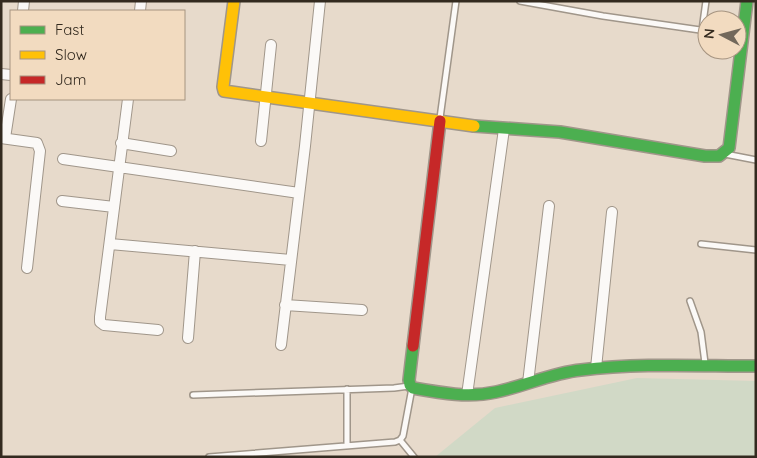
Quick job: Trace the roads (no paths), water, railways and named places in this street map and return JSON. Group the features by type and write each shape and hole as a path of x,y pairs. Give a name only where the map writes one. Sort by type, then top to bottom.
{"street":[{"path":"234,1 224,91 504,129 560,132 705,156 719,157 725,154 729,148 738,60"},
{"path":"281,345 310,104 320,1"},
{"path":"261,141 271,45"},
{"path":"11,100 3,138 37,143 40,151 27,268"},
{"path":"128,100 100,322 111,326 158,330"},
{"path":"440,121 409,380 411,387 467,395 485,394 561,372 596,368 652,365 756,366"},
{"path":"467,395 504,129"},
{"path":"121,143 171,150"},
{"path":"63,159 299,193"},
{"path":"62,201 114,207"},
{"path":"528,383 549,206"},
{"path":"596,368 612,212"},
{"path":"110,244 291,260"},
{"path":"188,338 195,251"},
{"path":"285,305 362,310"}],"lane":[{"path":"440,121 456,1"},
{"path":"749,1 756,2"},
{"path":"522,2 620,19 697,29"},
{"path":"725,154 756,160"},
{"path":"701,244 756,250"},
{"path":"690,301 701,332 705,366"},
{"path":"193,395 411,387 403,436 395,442 208,457"},
{"path":"347,389 347,446"},
{"path":"400,440 414,457"}]}
